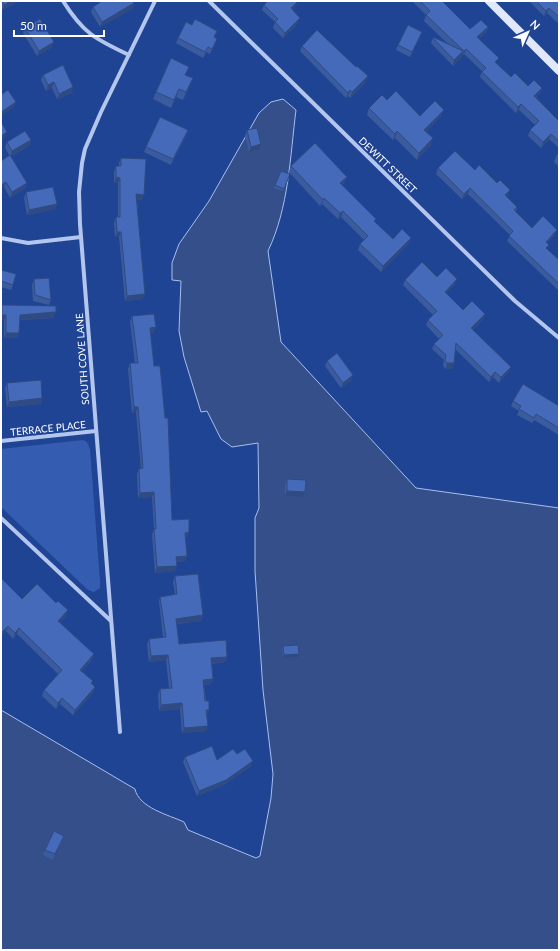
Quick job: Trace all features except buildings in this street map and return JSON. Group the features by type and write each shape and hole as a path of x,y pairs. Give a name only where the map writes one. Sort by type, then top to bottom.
{"street":[{"path":"63,1 77,23 90,36 129,55"},
{"name":"SOUTH COVE LANE","path":"120,732 81,237 79,192 83,156 101,112 155,1"},
{"name":"DEWITT STREET","path":"209,1 515,301 559,338"},
{"path":"489,1 559,71"},
{"path":"1,238 28,243 81,237"},
{"name":"TERRACE PLACE","path":"1,441 96,431"},
{"path":"1,518 111,621"}],"shaded area":[{"path":"283,99 296,110 285,199 275,234 268,251 281,342 416,488 559,508 559,950 1,950 1,710 135,789 138,796 148,806 184,822 188,830 256,858 260,856 271,798 273,774 263,690 255,571 255,518 259,508 258,443 232,447 221,439 207,411 201,412 184,357 179,331 181,281 172,280 172,263 179,244 209,201 259,113 271,102"},
{"path":"83,440 87,442 90,449 100,582 100,588 94,592 88,590 1,507 1,449"}]}
